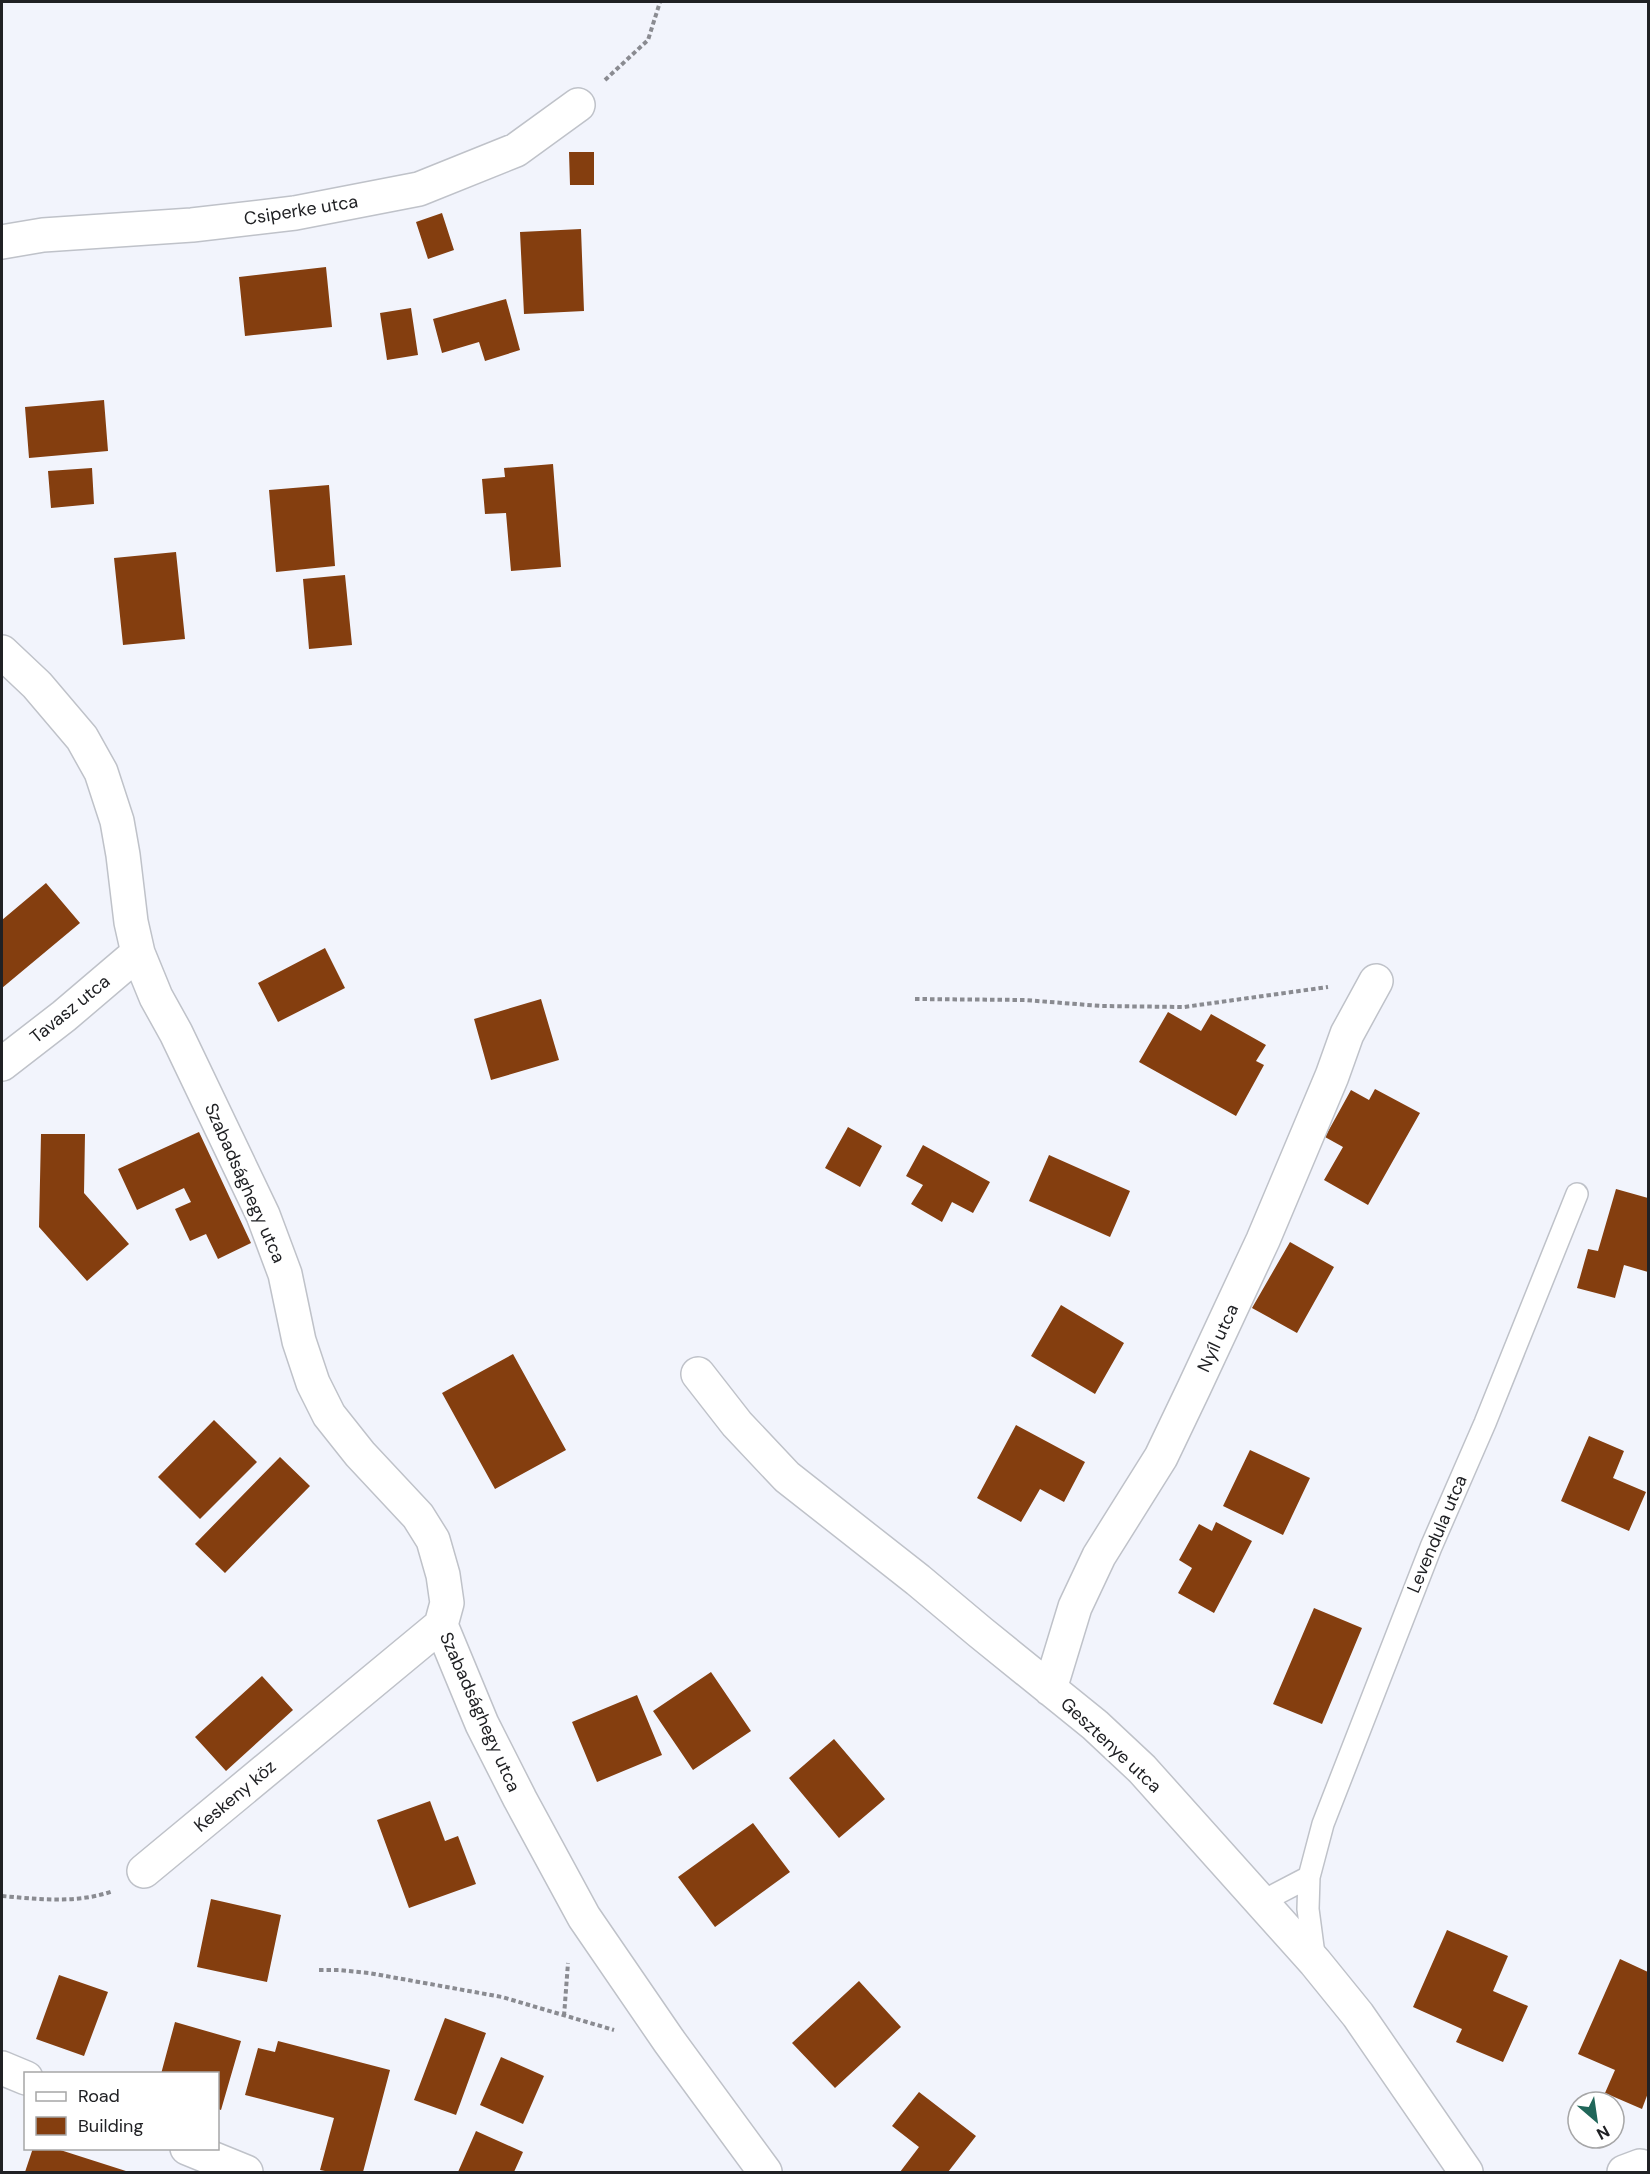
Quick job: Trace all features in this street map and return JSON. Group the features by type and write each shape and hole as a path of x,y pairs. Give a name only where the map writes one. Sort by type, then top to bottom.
{"street":[{"name":"Csiperke utca","path":"2,242 43,235 192,225 295,213 419,189 516,150 578,105"},
{"name":"Szabadsághegy utca","path":"2,652 37,685 82,738 101,772 117,821 130,922 138,953 156,997 176,1033 263,1215 285,1274 299,1341 312,1383 329,1415 360,1454 418,1516 433,1540 443,1575 447,1603 441,1625 482,1724 584,1917 669,2041 765,2172"},
{"name":"Tavasz utca","path":"2,1064 64,1016 138,953"},
{"name":"Nyíl utca","path":"1050,1689 1075,1607 1099,1556 1161,1457 1244,1283 1304,1146 1347,1034 1376,981"},
{"name":"Gesztenye utca","path":"698,1374 736,1424 787,1477 918,1580 1095,1725 1142,1769 1315,1962 1358,2014 1467,2172"},
{"name":"Keskeny köz","path":"144,1871 441,1625"},
{"path":"2,2068 24,2077"},
{"path":"192,2150 246,2172"},
{"path":"1624,2172 1640,2166 1648,2168"}],"lane":[{"name":"Levendula utca","path":"1315,1962 1308,1909 1308,1877 1323,1824 1434,1538 1485,1423 1576,1194"},
{"path":"1261,1902 1308,1877"}],"path":[{"path":"578,105 648,40 660,2"},
{"path":"915,999 1025,1000 1101,1006 1184,1007 1376,981"},
{"path":"2,1896 53,1900 89,1897 111,1892 144,1871"},
{"path":"319,1970 339,1970 424,1982 502,1997 564,2016"}],"building":[{"path":"569,152 594,152 594,185 570,185"},
{"path":"442,213 454,250 428,259 416,222"},
{"path":"581,229 584,311 524,314 520,232"},
{"path":"326,267 332,327 245,336 239,277"},
{"path":"506,299 520,350 485,361 479,342 442,353 433,319"},
{"path":"411,308 418,355 387,360 380,313"},
{"path":"104,400 108,451 29,458 25,407"},
{"path":"553,464 561,567 511,571 506,513 485,514 482,479 505,477 504,468"},
{"path":"92,468 94,504 51,508 48,471"},
{"path":"329,485 335,566 276,572 269,490"},
{"path":"176,552 185,639 123,645 114,558"},
{"path":"345,575 352,645 309,649 303,579"},
{"path":"46,883 80,923 2,988 2,920"},
{"path":"325,948 345,988 278,1022 258,983"},
{"path":"541,999 559,1060 491,1080 474,1019"},
{"path":"1168,1012 1201,1031 1211,1014 1266,1045 1256,1061 1264,1065 1236,1116 1139,1062"},
{"path":"1375,1089 1420,1113 1368,1205 1324,1180 1343,1147 1325,1137 1351,1090 1369,1100"},
{"path":"848,1127 882,1146 860,1187 825,1168"},
{"path":"199,1132 251,1243 218,1259 206,1234 190,1241 175,1209 191,1202 184,1188 137,1210 118,1169"},
{"path":"41,1134 85,1134 84,1193 129,1244 87,1281 39,1227"},
{"path":"923,1145 990,1182 973,1213 952,1202 942,1222 911,1204 923,1185 906,1176"},
{"path":"1049,1155 1130,1191 1110,1237 1029,1201"},
{"path":"1616,1189 1648,1198 1648,1272 1624,1265 1615,1298 1577,1288 1588,1249 1598,1251"},
{"path":"1290,1242 1334,1267 1297,1333 1252,1308"},
{"path":"1061,1305 1124,1343 1095,1394 1031,1356"},
{"path":"513,1354 566,1450 495,1489 442,1393"},
{"path":"214,1420 257,1462 200,1519 158,1477"},
{"path":"1016,1425 1085,1462 1064,1502 1040,1489 1021,1522 977,1498"},
{"path":"1589,1436 1624,1451 1613,1478 1646,1492 1629,1531 1561,1501"},
{"path":"1250,1450 1310,1478 1283,1535 1223,1506"},
{"path":"280,1457 310,1486 225,1573 195,1544"},
{"path":"1216,1522 1252,1541 1214,1613 1178,1593 1192,1568 1179,1560 1199,1524 1212,1531"},
{"path":"1314,1608 1362,1628 1322,1724 1273,1704"},
{"path":"711,1672 751,1731 693,1770 653,1711"},
{"path":"262,1676 293,1710 226,1771 195,1737"},
{"path":"637,1695 662,1755 597,1782 572,1722"},
{"path":"834,1739 885,1799 839,1838 789,1778"},
{"path":"430,1801 445,1841 458,1836 476,1884 409,1908 377,1820"},
{"path":"753,1823 790,1872 715,1927 678,1877"},
{"path":"211,1899 281,1915 267,1982 197,1967"},
{"path":"1447,1930 1508,1956 1493,1991 1528,2006 1503,2062 1456,2042 1462,2029 1413,2007"},
{"path":"1620,1959 1648,1972 1648,2093 1642,2109 1626,2102 1626,2090 1606,2090 1615,2070 1578,2054"},
{"path":"59,1975 108,1992 84,2056 36,2039"},
{"path":"859,1981 901,2027 835,2088 792,2043"},
{"path":"445,2018 486,2033 456,2115 414,2100"},
{"path":"175,2022 241,2041 221,2110 219,2109 219,2072 162,2072"},
{"path":"278,2041 390,2070 363,2172 320,2170 334,2118 245,2095 258,2048 275,2052"},
{"path":"501,2057 544,2076 523,2124 480,2105"},
{"path":"919,2092 976,2136 948,2172 900,2172 919,2147 892,2126"},
{"path":"476,2131 523,2152 514,2172 458,2172"},
{"path":"32,2150 60,2150 129,2172 25,2172"}]}
